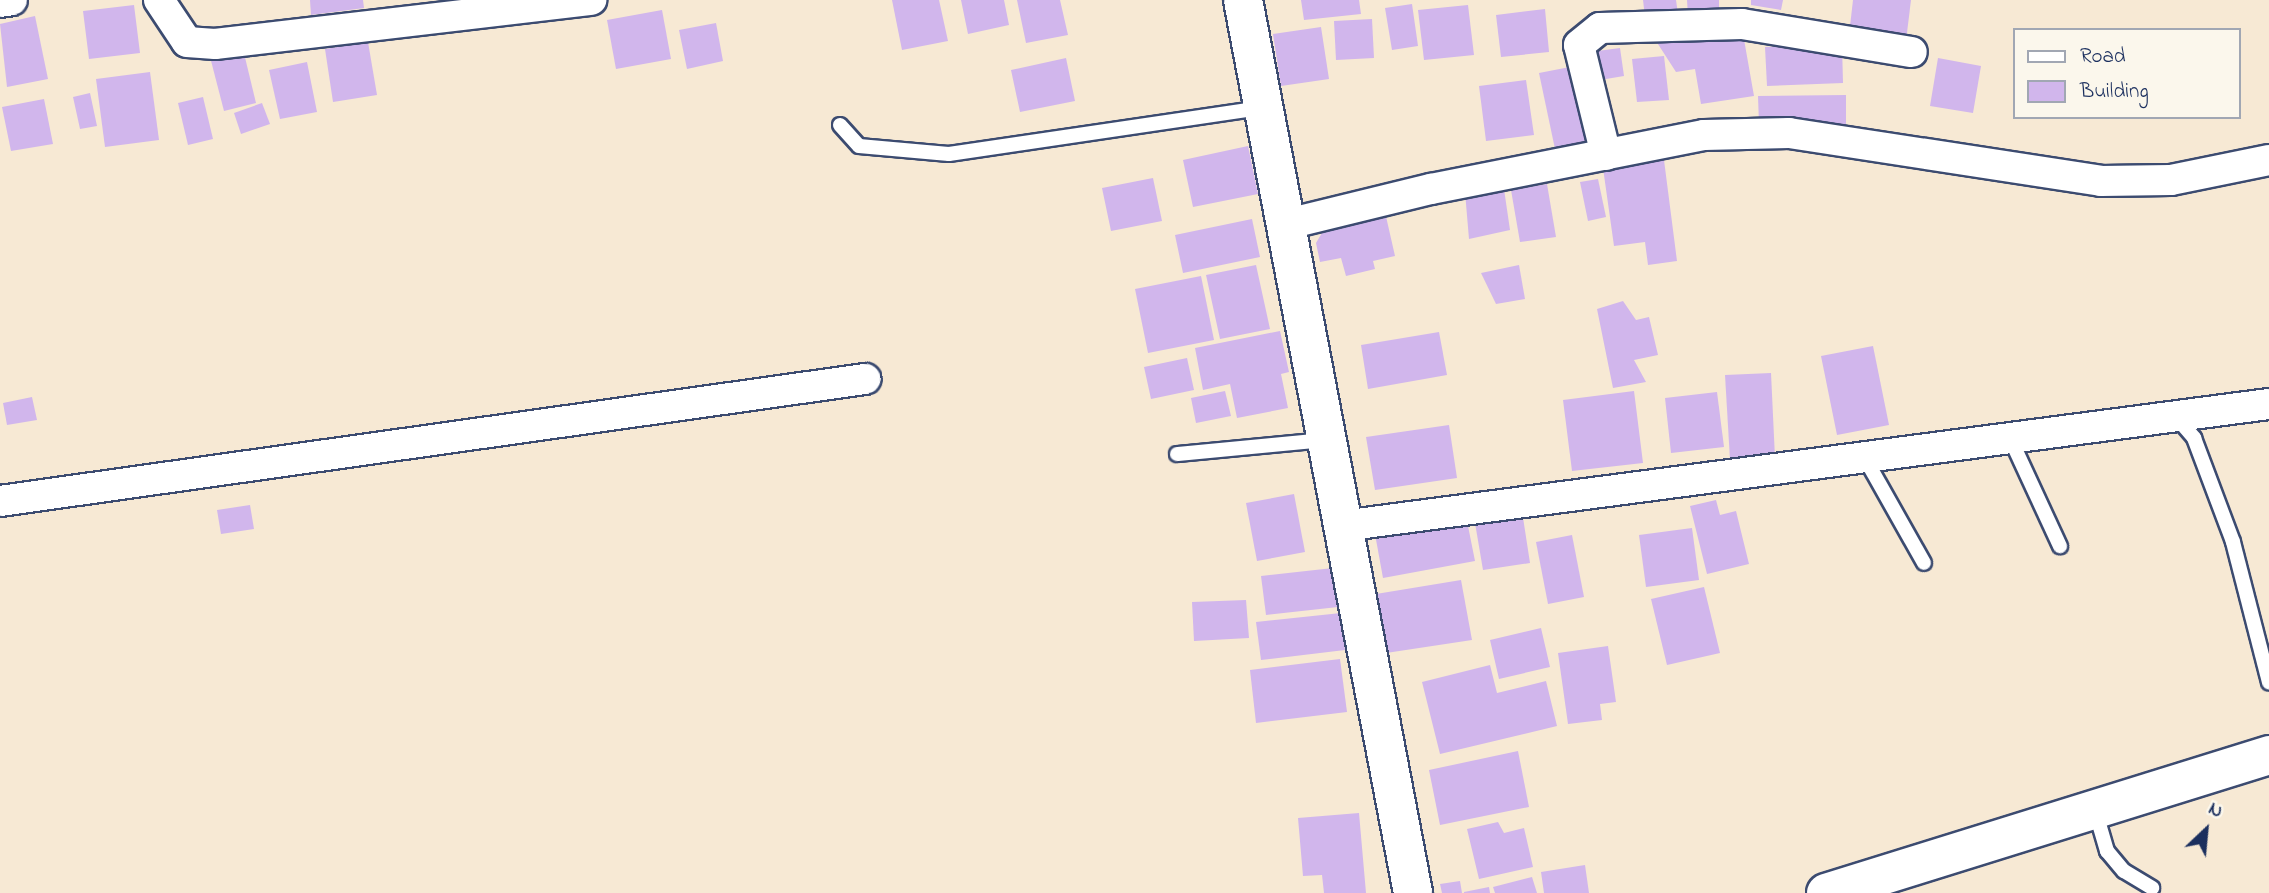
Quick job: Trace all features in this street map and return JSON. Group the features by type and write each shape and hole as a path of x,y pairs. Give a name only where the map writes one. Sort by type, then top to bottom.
{"street":[{"path":"0,2 12,0"},
{"path":"159,0 187,42 215,44 591,0"},
{"path":"1243,0 1283,225 1413,893"},
{"path":"1606,155 1580,45 1600,28 1742,24 1912,52"},
{"path":"1283,225 1431,189 1704,135 1790,133 2101,181 2171,180 2269,160"},
{"path":"0,501 865,379"},
{"path":"1342,526 1866,460 2269,404"},
{"path":"1826,893 1871,886 2095,809 2269,755"}],"lane":[{"path":"840,125 859,146 949,154 1262,108"},
{"path":"2176,417 2194,438 2233,542 2269,682"},
{"path":"1177,454 1325,440"},
{"path":"2011,440 2060,546"},
{"path":"1866,460 1924,563"},
{"path":"2095,809 2107,851 2124,871 2152,888"}],"building":[{"path":"310,0 363,0 364,8 311,15"},
{"path":"892,0 939,0 948,41 902,50"},
{"path":"961,0 1004,0 1009,25 968,34"},
{"path":"1017,0 1060,0 1068,35 1026,43"},
{"path":"1301,0 1359,0 1361,14 1304,20"},
{"path":"1643,0 1676,0 1678,14 1645,17"},
{"path":"1687,0 1719,0 1719,15 1688,16"},
{"path":"1751,0 1783,0 1781,10 1751,5"},
{"path":"1853,0 1911,0 1906,41 1849,35"},
{"path":"1412,4 1418,46 1392,50 1385,8"},
{"path":"134,5 140,53 89,59 83,11"},
{"path":"1468,5 1474,55 1424,60 1418,10"},
{"path":"1545,9 1549,52 1501,57 1496,15"},
{"path":"662,10 671,59 616,69 607,20"},
{"path":"35,16 48,79 7,87 0,24"},
{"path":"1372,19 1374,58 1336,60 1334,21"},
{"path":"716,23 723,61 687,69 679,30"},
{"path":"1321,27 1329,79 1281,86 1273,34"},
{"path":"1742,28 1754,96 1701,104 1695,69 1676,72 1656,41"},
{"path":"368,42 377,95 333,102 325,49"},
{"path":"242,45 256,103 224,111 209,53"},
{"path":"1842,45 1843,83 1767,86 1765,47"},
{"path":"1620,48 1624,76 1594,81 1590,52"},
{"path":"1664,56 1669,100 1637,102 1632,59"},
{"path":"1066,58 1075,101 1020,112 1011,70"},
{"path":"1938,58 1981,66 1973,113 1930,106"},
{"path":"307,62 317,112 280,119 269,70"},
{"path":"1575,66 1590,141 1555,149 1539,73"},
{"path":"150,72 159,140 105,147 96,79"},
{"path":"1526,80 1534,135 1486,141 1479,86"},
{"path":"90,93 97,126 80,129 73,97"},
{"path":"1846,95 1846,124 1759,124 1758,96"},
{"path":"203,97 213,139 188,145 178,103"},
{"path":"44,99 53,144 11,151 2,107"},
{"path":"262,103 270,124 241,134 234,113"},
{"path":"1248,146 1258,194 1193,207 1183,160"},
{"path":"1664,160 1677,261 1648,265 1645,242 1614,246 1603,168"},
{"path":"1153,178 1162,221 1111,231 1102,188"},
{"path":"1598,179 1606,217 1588,221 1580,182"},
{"path":"1547,184 1556,237 1520,242 1511,190"},
{"path":"1504,189 1510,230 1469,239 1465,192"},
{"path":"1385,212 1395,256 1373,261 1375,269 1346,276 1341,258 1320,262 1316,243 1326,226"},
{"path":"1252,219 1260,257 1183,273 1175,235"},
{"path":"1256,265 1270,329 1220,339 1206,275"},
{"path":"1519,265 1525,299 1496,304 1481,273"},
{"path":"1201,276 1214,340 1148,353 1135,289"},
{"path":"1623,301 1636,320 1649,317 1658,355 1634,360 1646,382 1613,388 1597,309"},
{"path":"1280,331 1289,372 1281,374 1288,408 1237,418 1230,384 1203,390 1195,348"},
{"path":"1439,332 1447,375 1368,389 1361,345"},
{"path":"1873,346 1889,425 1837,435 1821,356"},
{"path":"1187,358 1194,390 1151,399 1144,367"},
{"path":"1771,373 1775,458 1730,460 1725,375"},
{"path":"1225,391 1231,416 1196,423 1191,398"},
{"path":"1634,391 1643,463 1572,471 1563,400"},
{"path":"1717,392 1724,447 1671,453 1665,398"},
{"path":"32,397 37,420 7,425 3,403"},
{"path":"1449,425 1457,478 1375,490 1366,437"},
{"path":"1294,494 1305,552 1257,561 1246,503"},
{"path":"1716,500 1720,515 1736,511 1749,564 1707,574 1690,506"},
{"path":"250,505 254,529 221,534 217,510"},
{"path":"1522,511 1530,563 1483,570 1474,517"},
{"path":"1466,516 1475,561 1383,578 1375,534"},
{"path":"1692,528 1699,580 1646,587 1639,535"},
{"path":"1572,535 1584,597 1548,604 1536,542"},
{"path":"1333,568 1338,607 1266,615 1261,576"},
{"path":"1461,580 1472,640 1386,653 1376,594"},
{"path":"1704,587 1720,653 1667,665 1651,599"},
{"path":"1246,600 1249,638 1194,641 1192,602"},
{"path":"1341,613 1345,650 1261,660 1256,622"},
{"path":"1541,628 1550,667 1499,679 1490,640"},
{"path":"1608,646 1616,702 1600,704 1602,720 1568,724 1558,653"},
{"path":"1340,659 1347,712 1256,723 1250,670"},
{"path":"1490,665 1497,693 1546,681 1557,726 1440,754 1422,682"},
{"path":"1518,751 1529,807 1440,825 1429,770"},
{"path":"1359,813 1366,893 1324,893 1322,875 1303,876 1298,818"},
{"path":"1498,822 1504,833 1524,828 1533,867 1479,879 1467,829"},
{"path":"1585,865 1589,893 1544,893 1541,872"},
{"path":"1532,877 1537,893 1495,893 1493,887"},
{"path":"1460,881 1462,893 1442,893 1440,884"},
{"path":"1489,887 1490,893 1464,893 1464,892"}]}
